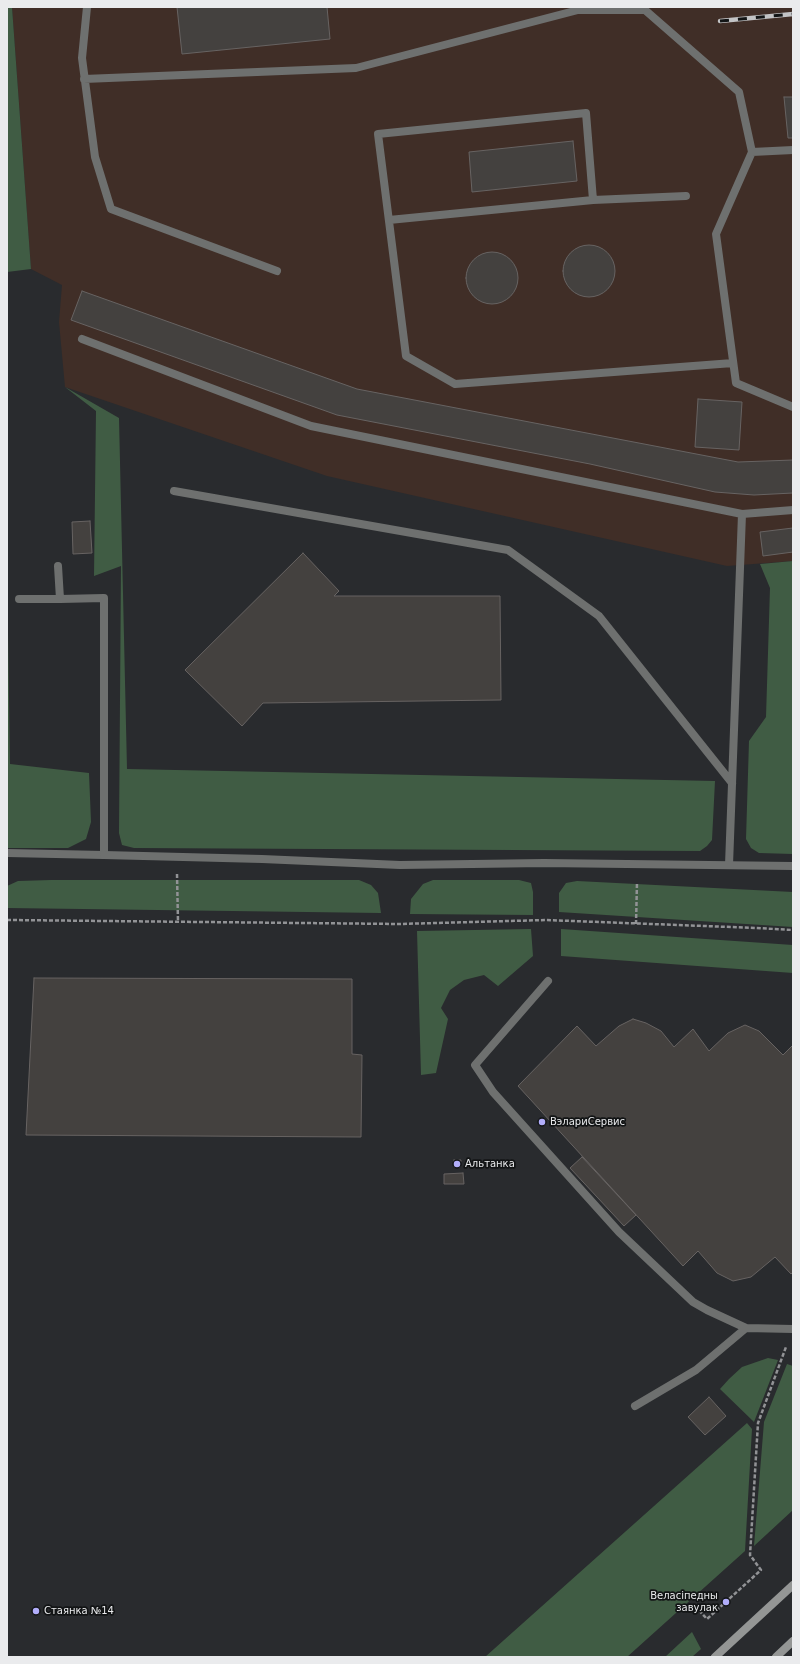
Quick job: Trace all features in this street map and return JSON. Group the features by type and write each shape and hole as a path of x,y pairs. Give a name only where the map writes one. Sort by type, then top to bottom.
{"main road":[{"path":"715,1657 793,1585"},
{"path":"776,1657 793,1641"}],"street":[{"path":"87,7 82,58 84,79 95,157 111,209 277,271"},
{"path":"84,79 356,68 578,10 645,10 739,92 752,152 716,234 736,383 793,407"},
{"path":"593,200 586,113 378,134 406,356 455,384 733,363"},
{"path":"752,152 793,150"},
{"path":"389,220 593,200 686,196"},
{"path":"82,339 311,426 742,514 793,510"},
{"path":"174,491 508,550 599,616 732,783"},
{"path":"729,865 742,514"},
{"path":"58,566 60,598"},
{"path":"19,599 104,598 104,855"},
{"path":"7,854 177,857 400,865 544,863 793,866"},
{"path":"548,981 475,1065 493,1092 618,1232 694,1302 706,1310 746,1328 793,1329"},
{"path":"635,1406 696,1370 746,1328"}],"path":[{"path":"177,857 178,922"},
{"path":"636,924 638,864"},
{"path":"7,920 399,924 546,920 793,930"},
{"path":"695,1606 707,1619 761,1570 750,1555 758,1423 793,1329"}],"shaded area":[{"path":"12,7 793,7 793,561 727,566 327,476 65,387 59,322 62,285 31,269"}],"green space":[{"path":"7,7 12,7 31,269 7,272"},
{"path":"65,387 119,418 127,769 715,781 712,840 700,851 134,848 122,845 119,833 121,566 94,576 96,411"},
{"path":"793,561 793,854 759,853 751,848 746,839 749,741 766,717 770,588 760,564"},
{"path":"7,566 10,764 89,773 91,822 86,839 68,848 7,848"},
{"path":"359,880 371,885 378,893 381,913 7,908 7,886 18,881"},
{"path":"433,880 519,880 531,883 533,892 533,915 410,914 411,899 423,884"},
{"path":"577,881 793,892 793,927 559,912 559,893 566,883"},
{"path":"531,929 533,956 498,986 484,975 464,980 450,990 441,1008 448,1019 436,1073 421,1075 417,931"},
{"path":"561,929 793,945 793,973 561,956"},
{"path":"768,1358 778,1360 754,1422 720,1389 742,1367"},
{"path":"787,1364 793,1366 793,1510 754,1546 764,1422"},
{"path":"747,1423 752,1429 745,1551 627,1657 485,1657"},
{"path":"692,1632 701,1649 692,1657 665,1657"}],"building":[{"path":"177,7 327,7 330,39 182,54"},
{"path":"784,97 793,97 793,138 788,138"},
{"path":"573,141 577,181 472,192 469,152"},
{"path":"589,245 599,247 607,253 613,261 615,271 613,281 607,289 599,295 589,297 579,295 571,289 565,281 563,271 565,261 571,253 579,247"},
{"path":"492,252 502,254 510,260 516,268 518,278 516,288 510,296 502,302 492,304 482,302 474,296 468,288 466,278 468,268 474,260 482,254"},
{"path":"82,291 357,389 738,462 793,460 793,493 754,495 715,492 590,464 337,415 71,320"},
{"path":"698,399 742,402 739,450 695,447"},
{"path":"90,521 92,553 73,554 72,522"},
{"path":"793,528 793,552 763,556 760,532"},
{"path":"303,553 339,591 334,596 500,596 501,700 263,703 242,726 185,670"},
{"path":"34,978 352,979 352,1054 362,1055 361,1137 26,1135"},
{"path":"633,1019 646,1023 661,1031 674,1047 693,1029 709,1051 728,1033 745,1025 759,1031 783,1055 793,1045 793,1272 791,1274 775,1257 751,1277 733,1281 717,1273 698,1251 683,1266 518,1086 577,1026 596,1046 619,1026"},
{"path":"582,1157 636,1215 624,1226 570,1168"},
{"name":"Альтанка","path":"454,1160 461,1160 460,1167 454,1167"},
{"path":"463,1173 464,1184 444,1184 444,1174"},
{"path":"709,1397 726,1416 705,1435 688,1417"}],"railway":[{"path":"720,21 793,14"}],"place":[{"name":"ВэлариСервис","path":"542,1122"},
{"name":"Альтанка","path":"457,1164"},
{"name":"Веласіпедны завулак","path":"726,1602"},
{"name":"Стаянка №14","path":"36,1611"}]}
